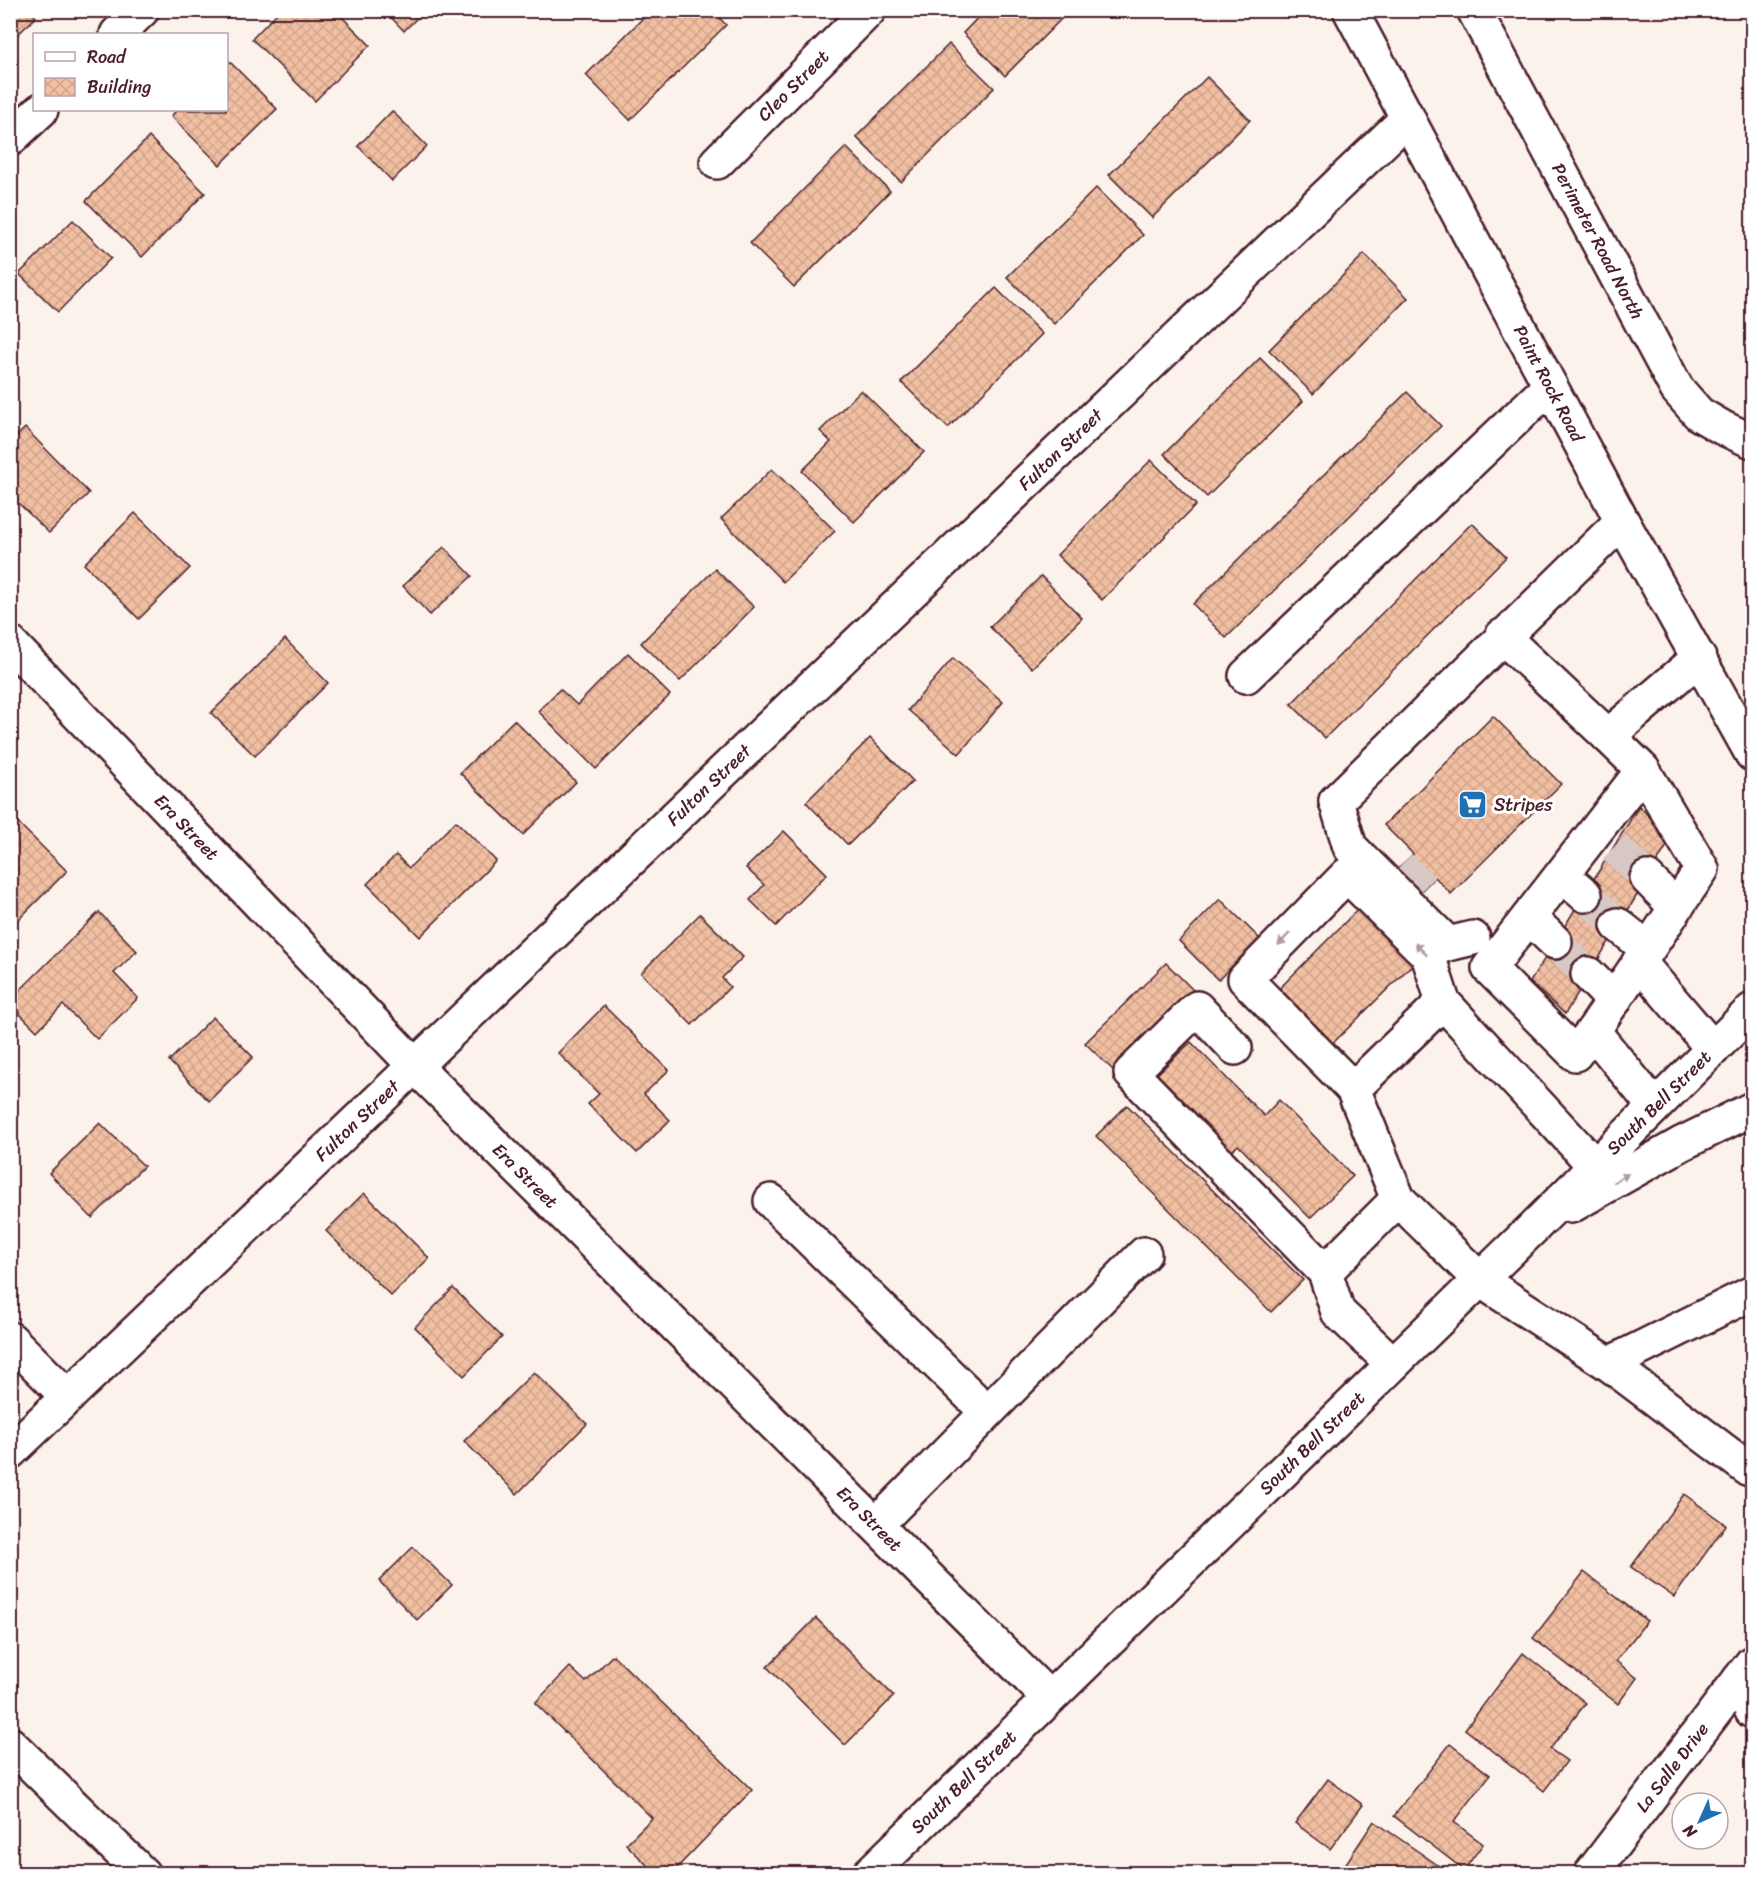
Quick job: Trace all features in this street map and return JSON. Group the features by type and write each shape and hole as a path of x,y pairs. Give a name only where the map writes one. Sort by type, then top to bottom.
{"street":[{"path":"118,33 142,10"},
{"name":"Cleo Street","path":"717,162 869,10"},
{"name":"Paint Rock Road","path":"1350,10 1622,521 1752,754"},
{"name":"Perimeter Road North","path":"1474,10 1677,389 1699,414 1752,441"},
{"path":"10,139 40,111"},
{"name":"Fulton Street","path":"10,1452 1408,118"},
{"path":"1246,676 1550,386"},
{"path":"1336,801 1622,521"},
{"path":"1336,801 1484,949 1489,968 1575,1054 1614,1001 1702,869 1643,770 1502,636"},
{"name":"Era Street","path":"10,644 415,1066 1049,1698"},
{"path":"1608,736 1699,658"},
{"path":"1336,801 1350,847 1448,944 1484,949 1573,885 1605,839 1643,770"},
{"path":"1595,1166 1443,1002 1428,955 1347,875 1245,979 1353,1089 1398,1199 1480,1280 1609,1364 1751,1469"},
{"path":"1647,878 1676,907"},
{"path":"1529,917 1555,942"},
{"path":"1618,925 1713,1049"},
{"path":"1588,974 1614,1001"},
{"path":"1353,1089 1443,1002"},
{"path":"1235,1048 1197,1008 1131,1073 1325,1272 1338,1312 1393,1364"},
{"name":"South Bell Street","path":"869,1874 1480,1280 1752,1010"},
{"path":"1593,1031 1654,1106"},
{"path":"1533,1228 1681,1144 1752,1109"},
{"path":"1325,1272 1398,1199"},
{"path":"771,1200 987,1412"},
{"path":"876,1525 1144,1254"},
{"path":"1609,1364 1752,1293"},
{"path":"10,1339 68,1397"},
{"path":"1746,1672 1752,1711"},
{"name":"La Salle Drive","path":"1591,1874 1746,1672"},
{"path":"10,1744 143,1874"}],"building":[{"path":"10,10 29,10 36,17 10,42"},
{"path":"280,10 335,10 370,45 315,101 252,39"},
{"path":"384,10 425,10 404,31"},
{"path":"651,10 712,10 726,25 630,120 586,75"},
{"path":"985,10 1070,10 1005,76 963,33"},
{"path":"949,44 994,88 901,182 856,137"},
{"path":"228,60 277,109 220,165 171,116 176,111 228,111"},
{"path":"1207,77 1250,120 1152,218 1109,175"},
{"path":"392,111 427,146 392,181 358,146"},
{"path":"149,137 205,193 142,257 86,201"},
{"path":"846,147 890,191 794,287 750,243"},
{"path":"1096,188 1143,235 1054,324 1007,277"},
{"path":"73,220 111,258 58,312 19,274"},
{"path":"1364,254 1408,298 1313,394 1269,350"},
{"path":"996,288 1042,334 948,428 901,382"},
{"path":"1260,358 1303,401 1207,497 1164,454"},
{"path":"861,390 924,452 854,522 802,471 831,442 820,431"},
{"path":"1407,392 1441,426 1226,638 1193,604"},
{"path":"25,428 89,493 49,533 10,495 10,443"},
{"path":"1151,460 1196,505 1102,600 1057,555"},
{"path":"772,469 835,531 783,582 721,519"},
{"path":"135,513 190,568 139,619 84,564"},
{"path":"1472,523 1506,557 1325,738 1291,704"},
{"path":"444,547 472,576 430,615 403,586"},
{"path":"715,569 754,607 680,681 641,643"},
{"path":"1041,576 1082,618 1032,668 990,627"},
{"path":"285,639 328,683 255,756 211,713"},
{"path":"628,653 670,695 596,769 538,711 560,689 577,705"},
{"path":"953,658 1003,702 959,754 908,710"},
{"name":"Stripes","path":"1493,716 1561,784 1451,894 1435,877 1415,897 1392,874 1413,854 1384,825"},
{"path":"514,720 576,782 523,835 460,773"},
{"path":"870,738 913,781 848,845 806,802"},
{"path":"1639,806 1671,839 1565,1014 1530,982"},
{"path":"10,815 67,871 10,928"},
{"path":"456,821 496,861 420,937 367,884 396,855 409,868"},
{"path":"784,831 827,874 776,926 750,900 764,885 746,868"},
{"path":"1220,899 1260,939 1218,980 1179,941"},
{"path":"1362,905 1417,960 1327,1049 1273,995"},
{"path":"99,912 137,951 114,973 138,998 97,1039 63,1005 37,1031 10,1004 10,1000"},
{"path":"700,914 743,957 722,978 730,987 692,1025 641,973"},
{"path":"1166,963 1194,991 1114,1071 1085,1043"},
{"path":"604,1006 669,1070 644,1094 670,1120 637,1153 588,1104 599,1094 558,1053"},
{"path":"213,1017 253,1057 209,1101 169,1061"},
{"path":"1191,1042 1264,1116 1279,1100 1353,1176 1310,1218 1238,1145 1231,1152 1155,1076"},
{"path":"1127,1105 1303,1280 1271,1312 1096,1136"},
{"path":"100,1123 144,1166 92,1218 49,1173"},
{"path":"364,1193 429,1258 391,1296 326,1231"},
{"path":"453,1288 502,1337 464,1376 415,1327"},
{"path":"534,1372 587,1424 517,1494 464,1441"},
{"path":"1684,1494 1726,1525 1674,1597 1631,1567"},
{"path":"413,1547 452,1585 417,1620 379,1581"},
{"path":"1584,1572 1647,1621 1616,1661 1637,1678 1618,1704 1533,1638"},
{"path":"816,1618 894,1696 845,1745 767,1667"},
{"path":"1523,1653 1586,1703 1550,1749 1567,1761 1544,1791 1465,1729"},
{"path":"613,1655 752,1790 671,1874 656,1874 626,1844 652,1818 535,1703 570,1667 586,1682"},
{"path":"1450,1744 1490,1775 1454,1822 1483,1844 1464,1870 1394,1816"},
{"path":"1328,1779 1363,1805 1330,1849 1295,1823"},
{"path":"1374,1821 1439,1866 1434,1874 1339,1874"}],"tunnel":[{"path":"1614,847 1647,878"},
{"path":"1400,866 1423,889"},
{"path":"1585,895 1618,925"},
{"path":"1555,942 1588,974"}],"place":[{"name":"Stripes","path":"1473,805"}]}
